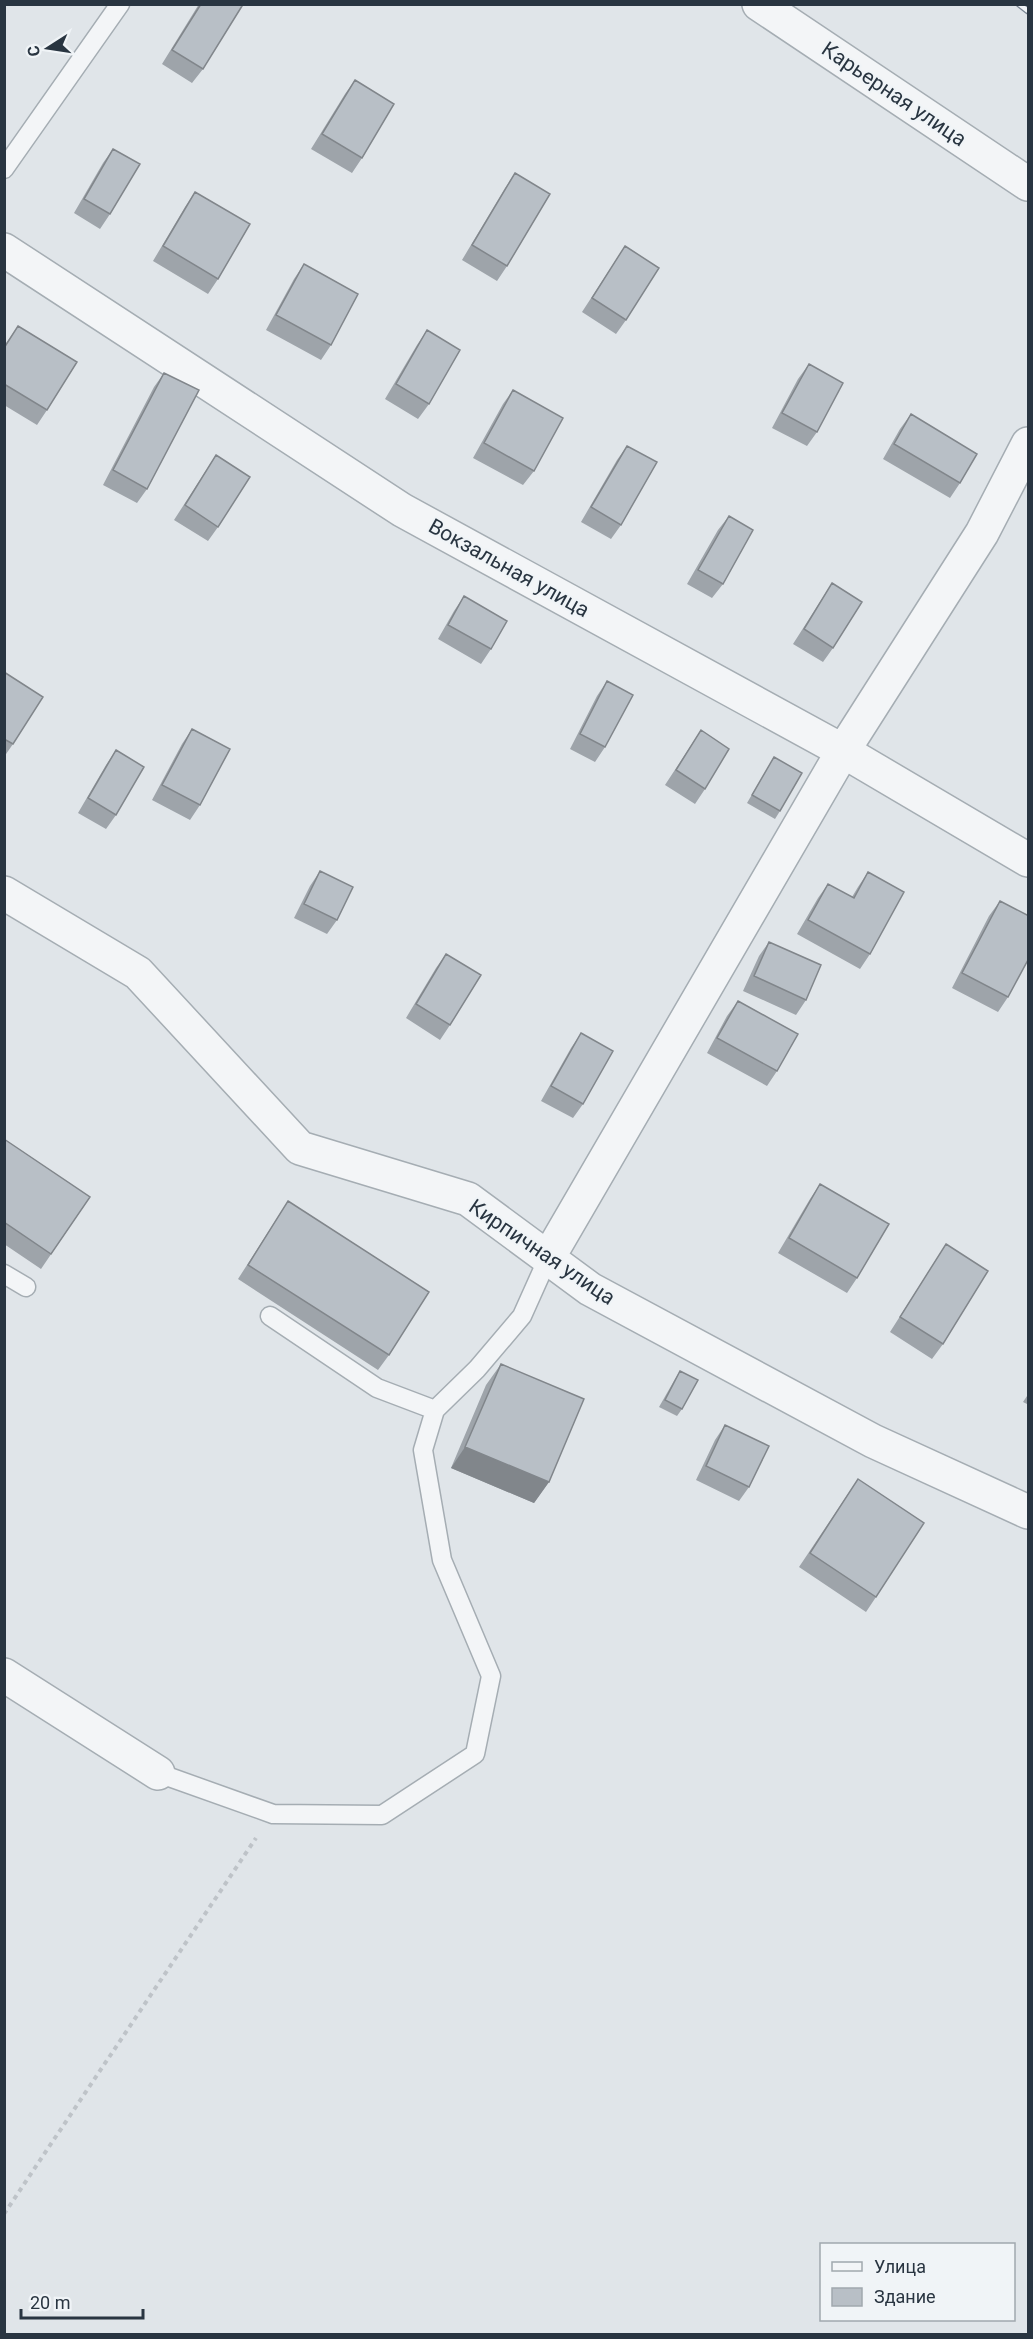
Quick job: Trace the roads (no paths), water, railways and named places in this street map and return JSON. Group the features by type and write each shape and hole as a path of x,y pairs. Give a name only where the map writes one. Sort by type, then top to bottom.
{"street":[{"name":"Карьерная улица","path":"759,4 1029,184"},
{"name":"Вокзальная улица","path":"4,250 402,510 843,751 1029,860"},
{"path":"548,1258 843,751 982,533 1029,444"},
{"name":"Кирпичная улица","path":"4,893 138,973 300,1148 468,1199 590,1288 873,1441 1029,1512"},
{"path":"4,1675 158,1773"}],"lane":[{"path":"4,168 120,4"},
{"path":"158,1773 273,1814 382,1815 475,1754 491,1676 442,1560 423,1450 435,1410 477,1369 522,1316 548,1258"},
{"path":"4,1274 26,1287"},
{"path":"270,1316 377,1388 435,1410"}],"railway":[{"path":"1019,4 1028,11"}]}
